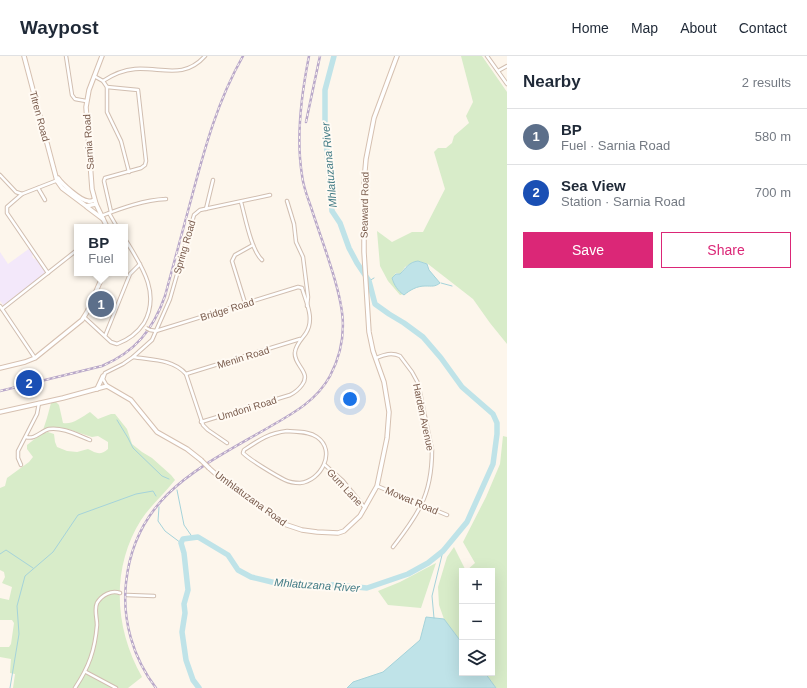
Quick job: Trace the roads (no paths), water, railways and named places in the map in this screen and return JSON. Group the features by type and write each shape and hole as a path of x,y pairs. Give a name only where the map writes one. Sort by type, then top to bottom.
{"street":[{"name":"Titren Road","path":"24,56 58,179"},
{"path":"66,56 72,94 75,99 86,101"},
{"name":"Sarnia Road","path":"102,56 86,101 91,185 94,200 105,224"},
{"path":"103,81 121,72 133,69 182,71 195,65 205,56"},
{"name":"Seaward Road","path":"376,358 371,343 368,319 364,252 363,210 366,159 374,118 397,56"},
{"path":"486,56 507,84"},
{"path":"498,71 507,66"},
{"path":"94,76 103,81 107,87 108,112 121,141 129,172"},
{"path":"107,87 138,90 146,163 145,166 141,168 104,179 110,213 116,224"},
{"path":"0,175 16,192 22,194"},
{"path":"48,273 7,213 7,207 22,194 58,179"},
{"path":"58,179 84,201 90,202 94,200"},
{"path":"58,179 62,188 102,218 110,213 153,200 166,199"},
{"path":"206,209 213,180"},
{"path":"38,188 45,200"},
{"name":"Spring Road","path":"156,331 170,299 192,219 196,212 270,195"},
{"path":"287,201 294,224 296,242 302,257 308,297 307,307 310,318 309,326 301,339"},
{"path":"240,202 253,245 262,260"},
{"path":"86,206 96,204"},
{"path":"84,317 111,342 117,344 130,337 142,325 150,308 151,298 148,280 128,245"},
{"path":"245,303 232,261 235,255 253,245"},
{"path":"35,358 1,308 74,252"},
{"path":"105,336 130,274 140,264"},
{"path":"0,368 35,358 84,317 103,276"},
{"name":"Bridge Road","path":"156,331 298,287 302,288 307,307"},
{"path":"97,390 103,376 107,372 133,357 152,340 156,331 150,330 142,325"},
{"name":"Menin Road","path":"186,374 301,339"},
{"name":"Umdoni Road","path":"201,422 293,393 300,388 305,381 304,372 296,360 295,355 301,339"},
{"name":"Harden Avenue","path":"376,358 388,354 400,356 412,372 418,383 432,450 432,461 425,494 421,505 393,547"},
{"path":"133,357 171,363 180,368 186,374 201,422 206,429 227,443"},
{"name":"Umhlatuzana Road","path":"107,386 131,400 158,432 187,449 226,483 284,524 302,530 338,534 352,524 365,509 377,486 387,438 389,412 384,382 376,358"},
{"path":"0,412 97,390 107,386 104,382 103,376"},
{"path":"20,465 18,452 37,414 39,403"},
{"path":"26,437 32,438 46,430 55,429 72,433 90,440"},
{"path":"273,433 305,433 316,437 322,443 326,454 325,465 314,478 305,482 295,483 285,480 244,454 243,451 273,433"},
{"name":"Gum Lane","path":"325,465 343,481 365,509"},
{"name":"Mowat Road","path":"377,486 447,515"},
{"path":"75,688 86,672 95,644 97,624 95,611 97,604 110,592 114,591 120,593"},
{"path":"127,595 154,596"},
{"path":"86,672 116,688"}],"water":[{"path":"418,261 427,264 429,270 440,283 435,286 422,286 416,288 404,295 396,288 392,278 396,274 400,274 410,264"},
{"path":"426,617 444,619 459,639 459,676 487,676 496,688 347,688 353,682 383,672 420,640"}],"waterway":[{"name":"Mhlatuzana River","path":"199,688 193,680 186,660 182,632 185,613 184,604 188,590 184,553 181,543 183,539 198,537 228,555 238,570 251,577 276,583 335,585 367,588 408,574 428,563 443,551 467,522 493,464 497,434 497,423 493,414 462,387 441,358 423,337 375,304 369,281 349,248 340,223 332,211 325,128 325,90 334,56"},
{"name":"Mhlatuzana River","path":"369,281 374,278"},
{"path":"441,283 452,286"},
{"path":"117,420 133,448 162,476 169,479"},
{"path":"177,490 184,525 193,538"},
{"path":"10,688 19,634 17,606 25,576 53,552 78,515 136,494 153,491 156,496"},
{"path":"159,507 158,521 165,531 181,543"},
{"path":"0,554 6,550 33,568"},
{"path":"434,618 432,596 443,551"}],"railway":[{"path":"0,391 102,366 124,354 133,347 148,329 155,319 165,296 213,124 226,90 243,56"},
{"path":"156,688 135,651 126,611 126,583 132,552 143,527 158,505 176,486 221,455 288,416 312,399 325,385 337,361 341,347 343,334 341,306 335,279 304,187 300,161 301,115 309,56"},
{"path":"306,122 320,56"}],"place":[{"name":"BP","path":"101,304"},
{"name":"Sea View","path":"29,383"}]}
